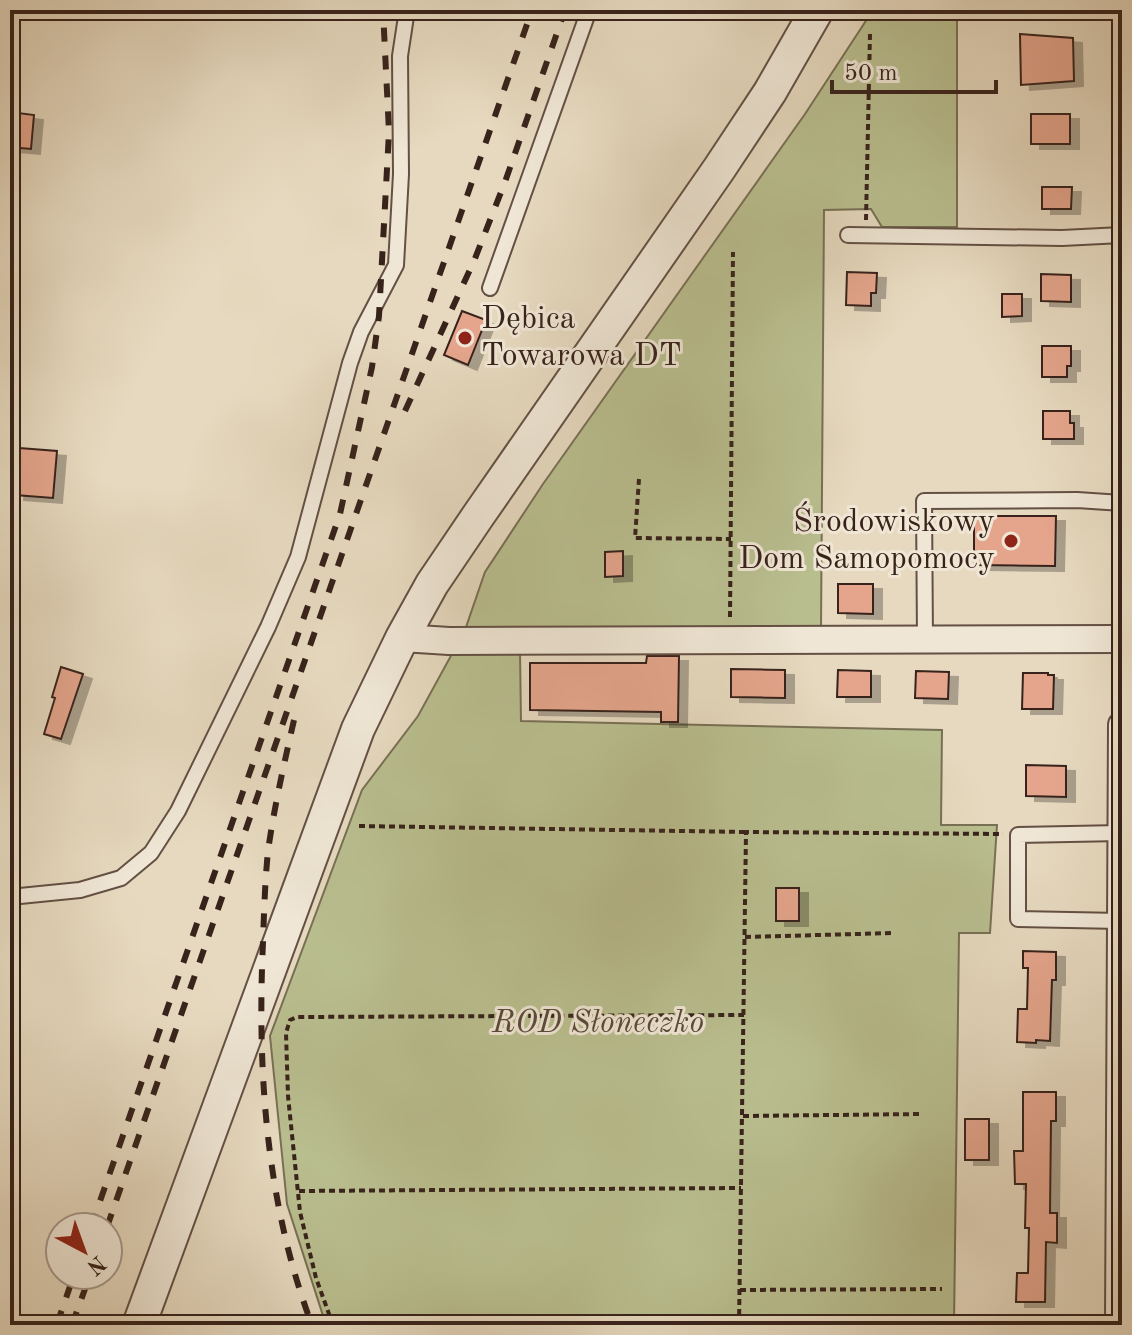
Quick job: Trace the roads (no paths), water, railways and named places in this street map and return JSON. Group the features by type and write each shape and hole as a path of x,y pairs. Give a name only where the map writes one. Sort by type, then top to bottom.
{"street":[{"path":"139,1325 358,729 402,638 432,584 470,527 770,92 817,10"},
{"path":"402,638 449,641 1122,639"},
{"path":"1119,1325 1122,725"}],"lane":[{"path":"10,897 80,890 121,878 151,853 178,811 268,627 298,557 350,363 361,332 396,265 401,174 400,56 407,10"},
{"path":"490,288 589,10"},
{"path":"848,235 1062,238 1122,235"},
{"path":"925,639 924,501 1077,500 1122,503"},
{"path":"1121,833 1018,835 1018,919 1121,921"}],"railway":[{"path":"97,1211 340,514 372,367 379,316 389,132 383,10"},
{"path":"113,1211 532,10"},
{"path":"405,411 474,261 565,10"},
{"path":"294,720 268,851 261,991 262,1039 268,1136 275,1185 296,1279 312,1325"},
{"path":"57,1324 68,1291"},
{"path":"72,1325 84,1291"}],"place":[{"name":"Dębica Towarowa DT","path":"465,338"},
{"name":"Środowiskowy Dom Samopomocy","path":"1011,541"}],"park label":[{"name":"ROD Słoneczko","path":"598,1024"}]}
